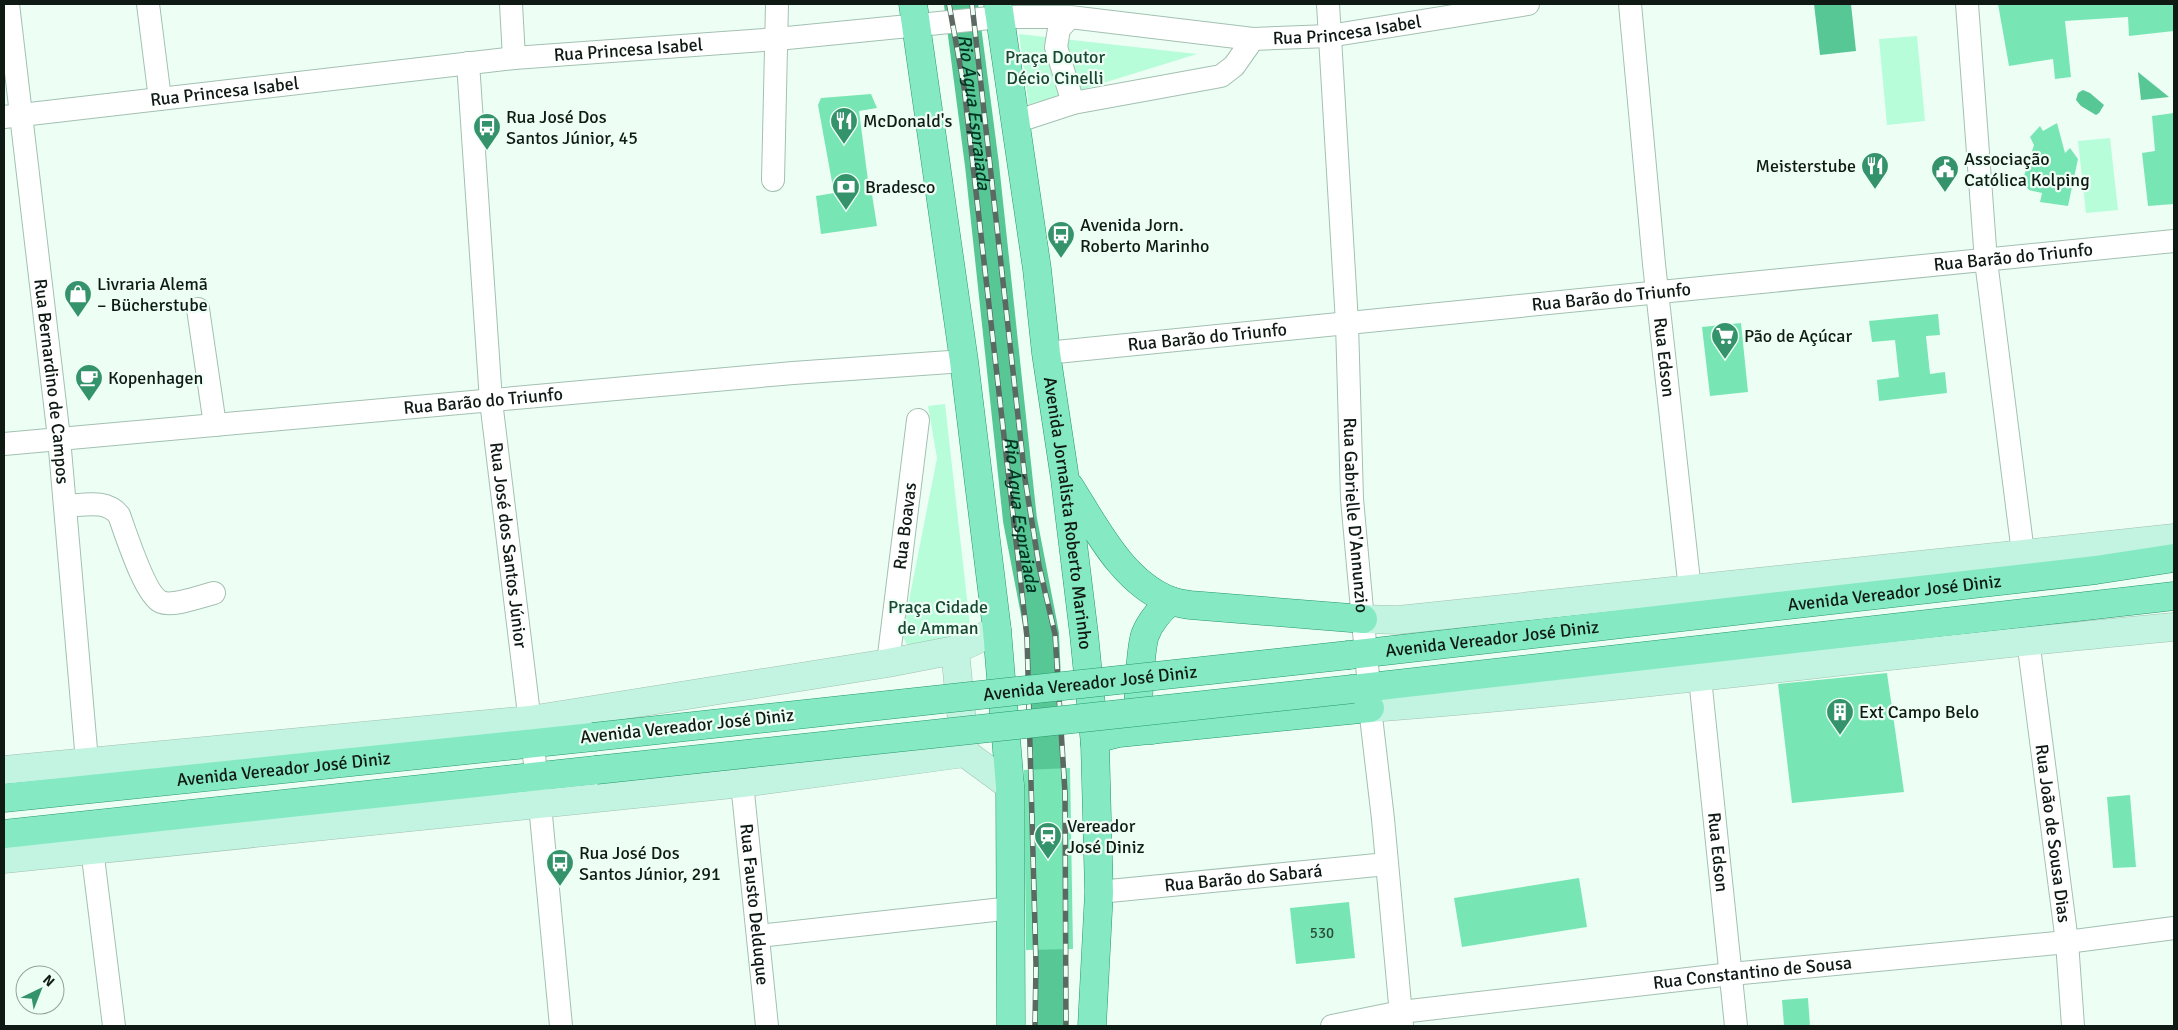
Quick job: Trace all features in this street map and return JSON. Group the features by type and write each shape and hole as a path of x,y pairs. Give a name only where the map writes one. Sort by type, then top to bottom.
{"main road":[{"name":"Avenida Jornalista Roberto Marinho","path":"997,13 1037,269 1046,353 1065,479 1084,634 1095,744 1099,892 1092,1026"},
{"path":"917,17 964,361 997,630 1010,786 1011,1026"},
{"path":"1065,479 1115,556 1133,576 1149,589 1171,602 1364,619"},
{"name":"Avenida Vereador José Diniz","path":"4,798 531,732 593,737 1358,654 2096,570 2174,558"},
{"name":"Avenida Vereador José Diniz","path":"4,834 536,776 1364,695 2174,596"},
{"path":"1152,730 1144,725 1139,716 1141,656 1145,634 1160,613 1171,602"},
{"path":"1095,744 1103,737 1119,733 1152,730 1364,695"}],"street":[{"name":"Rua Bernardino de Campos","path":"8,4 12,116 59,438 87,761"},
{"path":"148,4 160,98"},
{"path":"511,4 514,58"},
{"path":"773,180 777,4"},
{"name":"Rua Gabrielle D'Annunzio","path":"1328,4 1347,323 1352,499 1364,619 1358,654 1386,864 1401,1019"},
{"name":"Rua Princesa Isabel","path":"12,116 514,58 777,39 917,17 997,13 1070,17 1253,39 1329,36 1528,4"},
{"name":"Rua Edson","path":"1630,4 1690,590"},
{"path":"1967,4 1986,260 2024,554"},
{"path":"1070,17 1059,29 1056,47 1073,103"},
{"name":"Rua Princesa Isabel","path":"1015,122 1073,103 1221,76 1234,66 1253,39"},
{"name":"Rua José dos Santos Júnior","path":"468,63 491,402 540,805 561,1026"},
{"name":"Rua Barão do Triunfo","path":"1046,353 2174,241"},
{"path":"198,309 215,425"},
{"name":"Rua Barão do Triunfo","path":"4,444 491,402 793,373 964,361"},
{"name":"Rua Boavas","path":"888,663 918,420"},
{"path":"65,506 106,504 113,508 118,515 149,591 162,602 172,603 214,593"},
{"name":"Avenida Vereador José Diniz","path":"1364,619 1398,620 2174,538"},
{"name":"Avenida Vereador José Diniz","path":"1364,695 1700,678 2028,640 2174,627"},
{"name":"Avenida Vereador José Diniz","path":"4,770 87,761 531,732 955,650 997,630"},
{"name":"Rua João de Sousa Dias","path":"2028,640 2067,942 2073,1026"},
{"path":"955,650 965,753"},
{"name":"Rua Edson","path":"1700,678 1736,1026"},
{"path":"4,858 742,784 965,753 1010,786"},
{"name":"Rua Fausto Delduque","path":"742,784 767,1026"},
{"path":"92,849 114,1026"},
{"name":"Rua Barão do Sabará","path":"1099,892 1386,864"},
{"path":"758,936 1012,908"},
{"name":"Rua Constantino de Sousa","path":"1332,1026 1401,1019 1731,974 2067,942 2174,928"}],"green space":[{"name":"Praça Doutor Décio Cinelli","path":"1019,34 1197,54 1029,106"},
{"path":"1917,36 1925,121 1887,125 1879,39"},
{"path":"2110,138 2118,210 2086,213 2078,141"},
{"name":"Praça Cidade de Amman","path":"945,404 971,634 912,653 902,636 937,458 928,406"}],"shaded area":[{"path":"1814,4 1851,4 1856,51 1820,55"},
{"path":"2138,72 2169,97 2141,100"},
{"path":"2083,90 2090,93 2104,105 2096,115 2081,106 2076,100 2078,93"}],"building":[{"path":"1998,4 2174,4 2174,31 2129,36 2128,17 2065,21 2071,77 2055,79 2053,59 2009,66"},
{"path":"871,94 877,108 859,111 869,188 871,188 877,226 821,234 816,196 834,193 818,105 821,98"},
{"path":"2174,113 2174,204 2148,206 2142,153 2155,151 2152,116"},
{"path":"2057,123 2065,153 2070,148 2078,159 2068,206 2040,202 2042,193 2029,190 2023,179 2034,145 2030,137 2040,126 2043,131"},
{"path":"1938,314 1940,335 1926,336 1930,374 1945,372 1947,393 1879,401 1877,380 1899,377 1895,340 1872,342 1869,321"},
{"name":"Pão de Açúcar","path":"1741,323 1748,392 1710,396 1702,327"},
{"name":"Ext Campo Belo","path":"1887,673 1904,792 1792,803 1778,684"},
{"name":"Vereador José Diniz","path":"1070,768 1073,949 1026,950 1024,770"},
{"path":"2130,795 2136,867 2113,868 2107,797"},
{"path":"1579,878 1587,927 1462,947 1454,898"},
{"path":"1349,902 1355,958 1296,964 1290,908"},
{"path":"1808,998 1810,1026 1784,1026 1782,1000"}],"waterway":[{"name":"Rio Água Espraiada","path":"961,4 982,165 1020,520 1042,634 1050,816"},
{"name":"Rio Água Espraiada","path":"1051,904 1051,1026"}],"railway":[{"path":"949,4 964,87 1027,637 1036,964 1035,1026"},
{"path":"972,4 1025,479 1039,566 1055,634 1065,793 1066,1026"}],"place":[{"name":"McDonald's","path":"844,145"},
{"name":"Rua José Dos Santos Júnior, 45","path":"487,151"},
{"name":"Meisterstube","path":"1875,190"},
{"name":"Associação Católica Kolping","path":"1945,193"},
{"name":"Bradesco","path":"846,211"},
{"name":"Avenida Jorn. Roberto Marinho","path":"1061,259"},
{"name":"Livraria Alemã – Bücherstube","path":"78,318"},
{"name":"Pão de Açúcar","path":"1725,360"},
{"name":"Kopenhagen","path":"89,402"},
{"name":"Ext Campo Belo","path":"1840,736"},
{"name":"Vereador José Diniz","path":"1048,860"},
{"name":"Rua José Dos Santos Júnior, 291","path":"560,887"}]}
